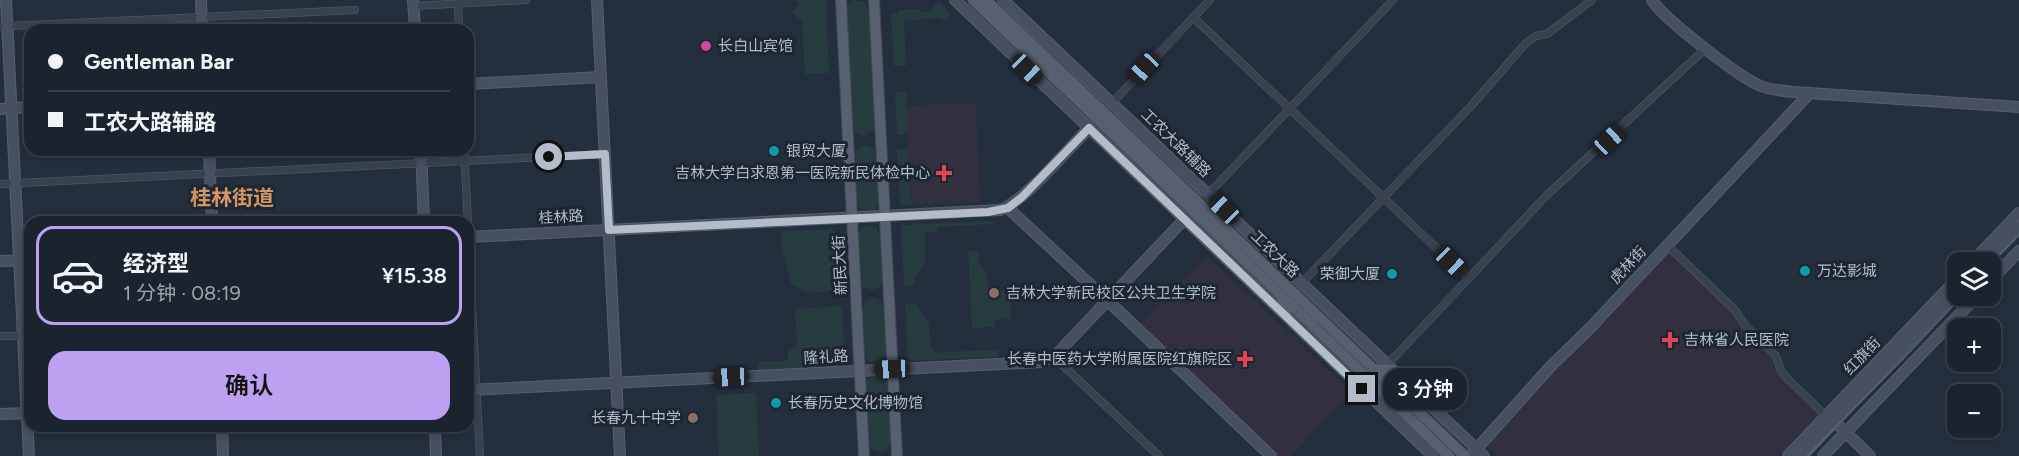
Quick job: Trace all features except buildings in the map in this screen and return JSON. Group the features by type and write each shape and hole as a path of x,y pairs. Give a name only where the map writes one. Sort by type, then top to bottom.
{"main road":[{"name":"新民大街","path":"841,0 864,456"},
{"path":"874,0 897,456"},
{"name":"工农大路","path":"974,0 1373,369 1473,454"},
{"name":"工农大路","path":"986,0 1281,294 1449,456"},
{"path":"1281,294 1287,317"},
{"path":"1373,369 1390,367"},
{"path":"1362,389 1381,390"}],"street":[{"path":"3,26 6,0"},
{"path":"201,0 202,24"},
{"path":"415,24 413,3 458,4 526,0"},
{"path":"597,0 621,456"},
{"path":"955,0 1433,456"},
{"name":"工农大路辅路","path":"1003,0 1390,367 1473,454"},
{"path":"1112,103 1210,0"},
{"path":"1160,456 1054,357 1393,0"},
{"path":"1302,283 1471,106 1526,43 1536,36 1547,34 1592,0"},
{"path":"1652,0 1666,16 1706,48 1760,86 1809,94 2019,107"},
{"path":"458,4 459,24"},
{"path":"0,9 3,26 8,184 21,260 24,361"},
{"path":"43,24 355,10"},
{"path":"1193,17 1468,278"},
{"path":"3,26 24,25"},
{"path":"1390,367 1468,278 1547,195 1706,48"},
{"path":"474,84 601,77"},
{"name":"虎林街","path":"1473,454 1550,367 1809,94"},
{"path":"6,108 24,107"},
{"path":"1089,128 1022,197 1008,208 1270,456"},
{"path":"8,184 605,154"},
{"path":"209,156 212,216"},
{"path":"421,156 424,216"},
{"path":"465,156 468,216"},
{"name":"桂林路","path":"474,237 988,212 1008,208"},
{"path":"1982,252 2019,213"},
{"path":"1994,252 2019,227"},
{"path":"1667,246 1736,311 1744,324 1776,356 1781,371 1787,378 1870,456"},
{"path":"2001,270 2019,251"},
{"path":"0,261 21,260"},
{"name":"红旗街","path":"1802,456 1830,419 1947,290"},
{"name":"红旗街","path":"1788,456 1830,419 1947,301"},
{"path":"1823,456 1967,306"},
{"path":"0,336 23,335"},
{"name":"隆礼路","path":"474,389 1041,362 1054,357"},
{"path":"474,406 480,456"},
{"path":"0,414 24,413"},
{"path":"23,456 25,432"},
{"path":"27,432 29,456"},
{"path":"222,432 223,456"},
{"path":"435,432 436,456"}],"shaded area":[{"name":"吉林大学白求恩第一医院新民体检中心","path":"976,103 980,202 911,205 906,106"},
{"name":"吉林省人民医院","path":"1668,251 1732,311 1739,324 1773,356 1821,414 1779,456 1498,456 1485,444"},
{"name":"长春中医药大学附属医院红旗院区","path":"1207,255 1351,392 1291,456 1276,456 1139,325"}],"green space":[{"path":"795,0 826,0 829,73 805,74 802,22 792,12 799,4"},
{"path":"854,0 864,2 869,11 875,124 873,130 864,136 857,134 852,125 846,12 848,5"},
{"path":"940,3 951,14 944,21 940,18 904,21 906,66 894,66 891,14 898,13 898,10 918,9 921,13 933,11 934,5"},
{"path":"907,91 907,134 897,135 895,92"},
{"path":"865,145 875,149 877,155 879,203 875,209 868,212 859,207 856,201 855,153 859,147"},
{"path":"908,149 911,205 900,205 897,150"},
{"path":"993,221 994,224 937,227 937,232 925,233 925,262 916,276 914,285 904,286 901,225"},
{"path":"869,226 876,228 881,237 882,282 878,288 872,290 862,286 860,279 858,234 862,228"},
{"path":"832,229 839,235 842,291 808,293 791,284 782,251 781,231"},
{"path":"968,251 978,251 979,263 987,273 988,289 1010,290 1011,319 994,320 994,327 972,328"},
{"path":"873,298 879,300 884,306 886,351 884,358 876,363 869,361 864,355 862,310 866,301"},
{"path":"916,303 929,322 930,344 934,352 942,354 942,352 998,350 999,357 908,361 905,304"},
{"path":"842,306 845,365 843,367 758,370 758,362 788,361 788,352 797,345 795,309"},
{"path":"876,375 883,377 887,382 891,440 887,450 882,452 875,451 869,445 865,387 867,380"},
{"path":"756,393 759,456 719,456 716,395"}],"tram line":[{"path":"2001,254 2019,235"},
{"path":"1807,456 1953,306"}],"place":[{"name":"长白山宾馆","path":"706,46"},
{"name":"银贸大厦","path":"774,151"},
{"name":"吉林大学白求恩第一医院新民体检中心","path":"944,173"},
{"name":"万达影城","path":"1805,271"},
{"name":"荣御大厦","path":"1392,274"},
{"name":"吉林大学新民校区公共卫生学院","path":"994,293"},
{"name":"吉林省人民医院","path":"1670,340"},
{"name":"长春中医药大学附属医院红旗院区","path":"1245,359"},
{"name":"长春历史文化博物馆","path":"776,403"},
{"name":"长春九十中学","path":"693,418"}],"district":[{"name":"桂林街道","path":"232,197"}],"route":[{"path":"549,157 605,154 609,230 988,212 1008,208 1022,197 1089,128 1362,389"}]}
